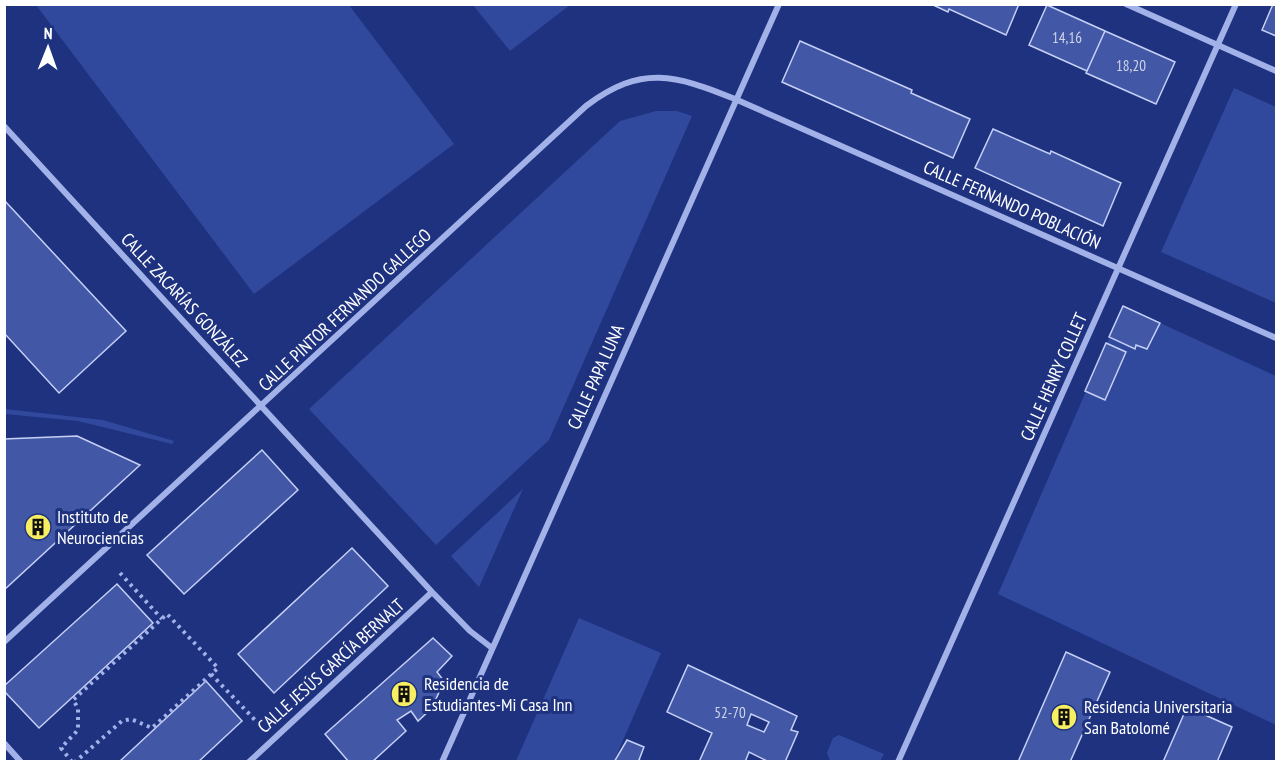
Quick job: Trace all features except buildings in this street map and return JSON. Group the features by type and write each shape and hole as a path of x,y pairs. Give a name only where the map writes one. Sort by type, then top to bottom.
{"street":[{"name":"CALLE PAPA LUNA","path":"442,762 779,4"},
{"path":"1126,4 1276,71"},
{"name":"CALLE HENRY COLLET","path":"898,762 1236,4"},
{"name":"CALLE PINTOR FERNANDO GALLEGO","path":"4,642 578,114 608,90 628,81 664,78 685,80 735,99"},
{"name":"CALLE FERNANDO POBLACIÓN","path":"735,99 1276,338"},
{"name":"CALLE ZACARÍAS GONZÁLEZ","path":"4,126 432,592 470,632 492,648"},
{"name":"CALLE JESÚS GARCÍA BERNALT","path":"249,762 432,592"},
{"path":"4,743 21,762"}],"path":[{"path":"120,573 162,619"},
{"path":"167,614 218,668 152,728 131,719 122,721 74,762 61,748 78,730 78,708 73,700 162,619 167,614"},
{"path":"211,674 255,720"}],"shaded area":[{"path":"36,5 349,5 454,144 254,294"},
{"path":"473,5 570,5 510,51"},
{"path":"1234,88 1276,107 1276,303 1161,252"},
{"path":"656,111 677,111 692,116 549,440 436,545 309,409 620,121"},
{"path":"1123,306 1276,376 1276,725 998,594"},
{"path":"5,409 103,420 174,441 172,444 78,421 5,414"},
{"path":"523,489 479,587 451,556"},
{"path":"579,618 661,653 614,761 516,761"},
{"path":"839,735 884,754 880,761 830,761 827,753 833,738"}],"place":[{"name":"Instituto de Neurociencias","path":"38,527"},
{"name":"Residencia de Estudiantes-Mi Casa Inn","path":"404,694"},
{"name":"Residencia Universitaria San Batolomé","path":"1064,717"}]}
